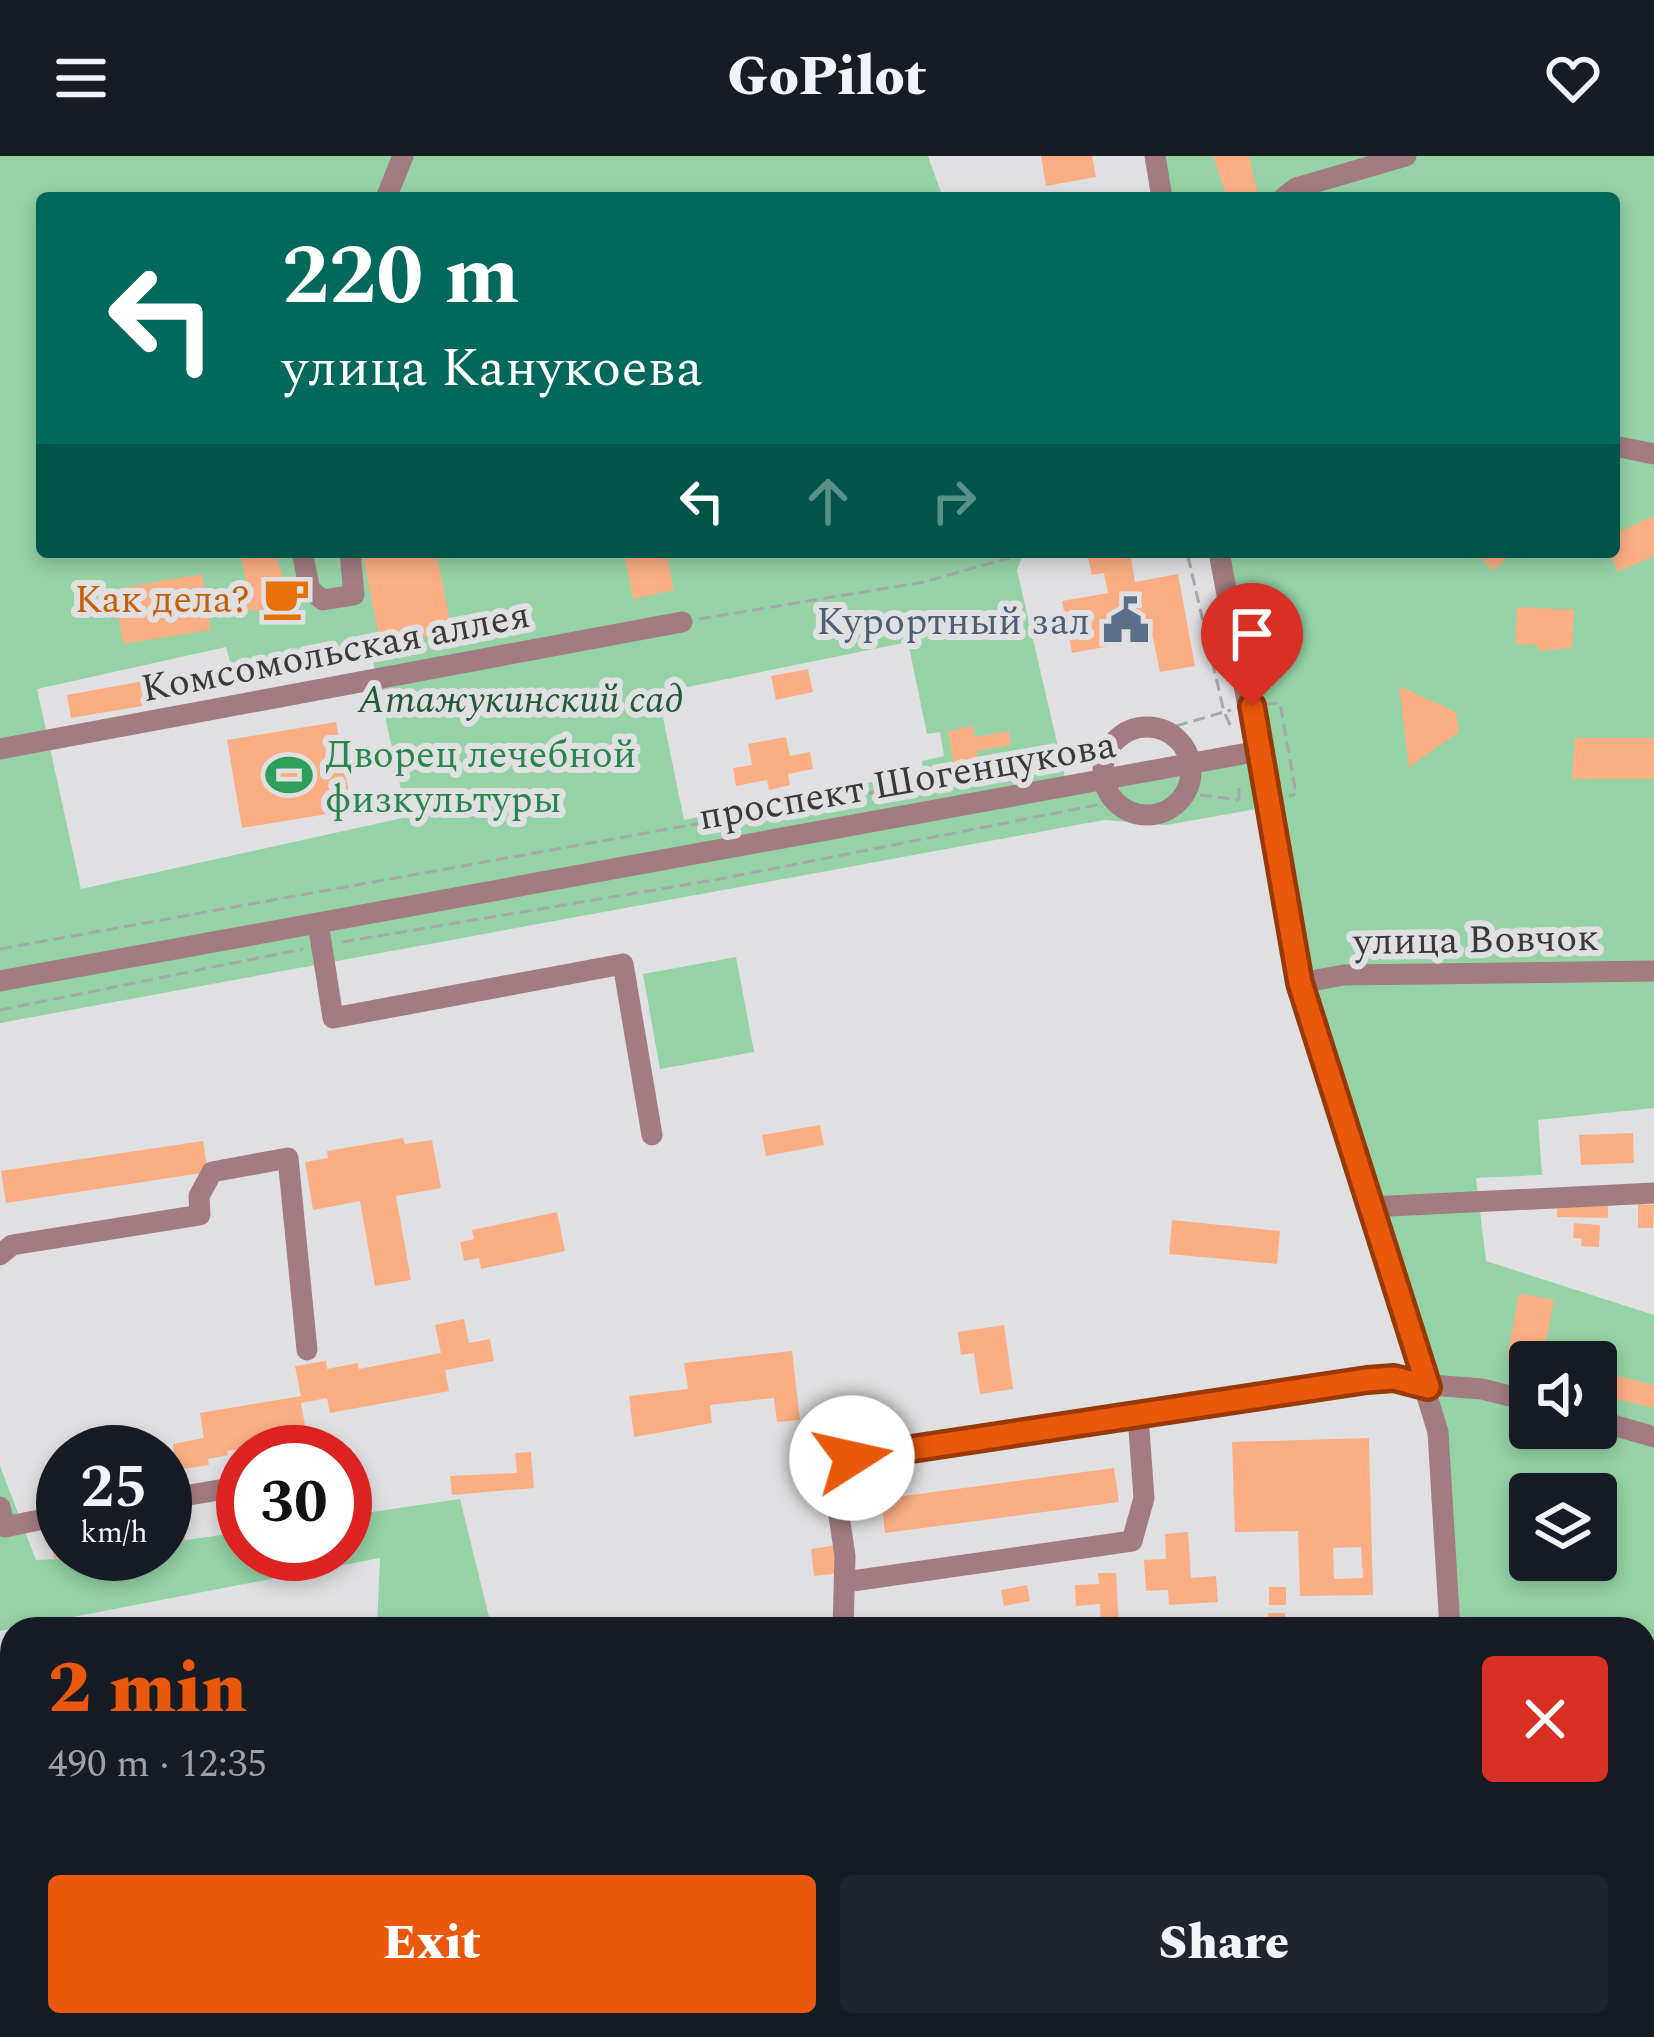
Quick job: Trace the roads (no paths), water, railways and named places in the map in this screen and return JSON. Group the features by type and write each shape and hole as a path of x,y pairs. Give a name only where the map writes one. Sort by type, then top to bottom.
{"street":[{"path":"388,192 403,156"},
{"path":"1155,156 1161,192"},
{"path":"1291,192 1406,156"},
{"path":"1620,447 1654,454"},
{"path":"303,558 310,590 322,600 354,595 351,558"},
{"path":"1220,558 1300,983 1428,1387 1443,1470 1449,1617"},
{"name":"Комсомольская аллея","path":"0,749 682,622"},
{"path":"1131,728 1163,728 1177,737 1192,765 1184,797 1155,815 1122,808 1105,791 1108,749 1131,728"},
{"name":"проспект Шогенцукова","path":"0,981 320,934 1105,791 1259,751"},
{"path":"320,934 333,1018 623,964 652,1135"},
{"name":"улица Вовчок","path":"1300,983 1344,975 1654,971"},
{"path":"0,1255 12,1245 200,1215 199,1196 212,1172 288,1158 307,1350"},
{"path":"1370,1207 1653,1193"},
{"path":"844,1617 845,1582 834,1482 852,1458 1367,1380 1394,1378 1428,1387 1481,1389 1509,1396"},
{"path":"845,1582 1132,1541 1144,1498 1138,1416"},
{"path":"1617,1426 1654,1437"},
{"path":"0,1508 5,1527 36,1521"}],"place":[{"name":"Как дела?","path":"286,598"},
{"name":"Курортный зал","path":"1126,620"},
{"name":"Дворец лечебной физкультуры","path":"289,775"}],"park label":[{"name":"Атажукинский сад","path":"521,698"}]}
